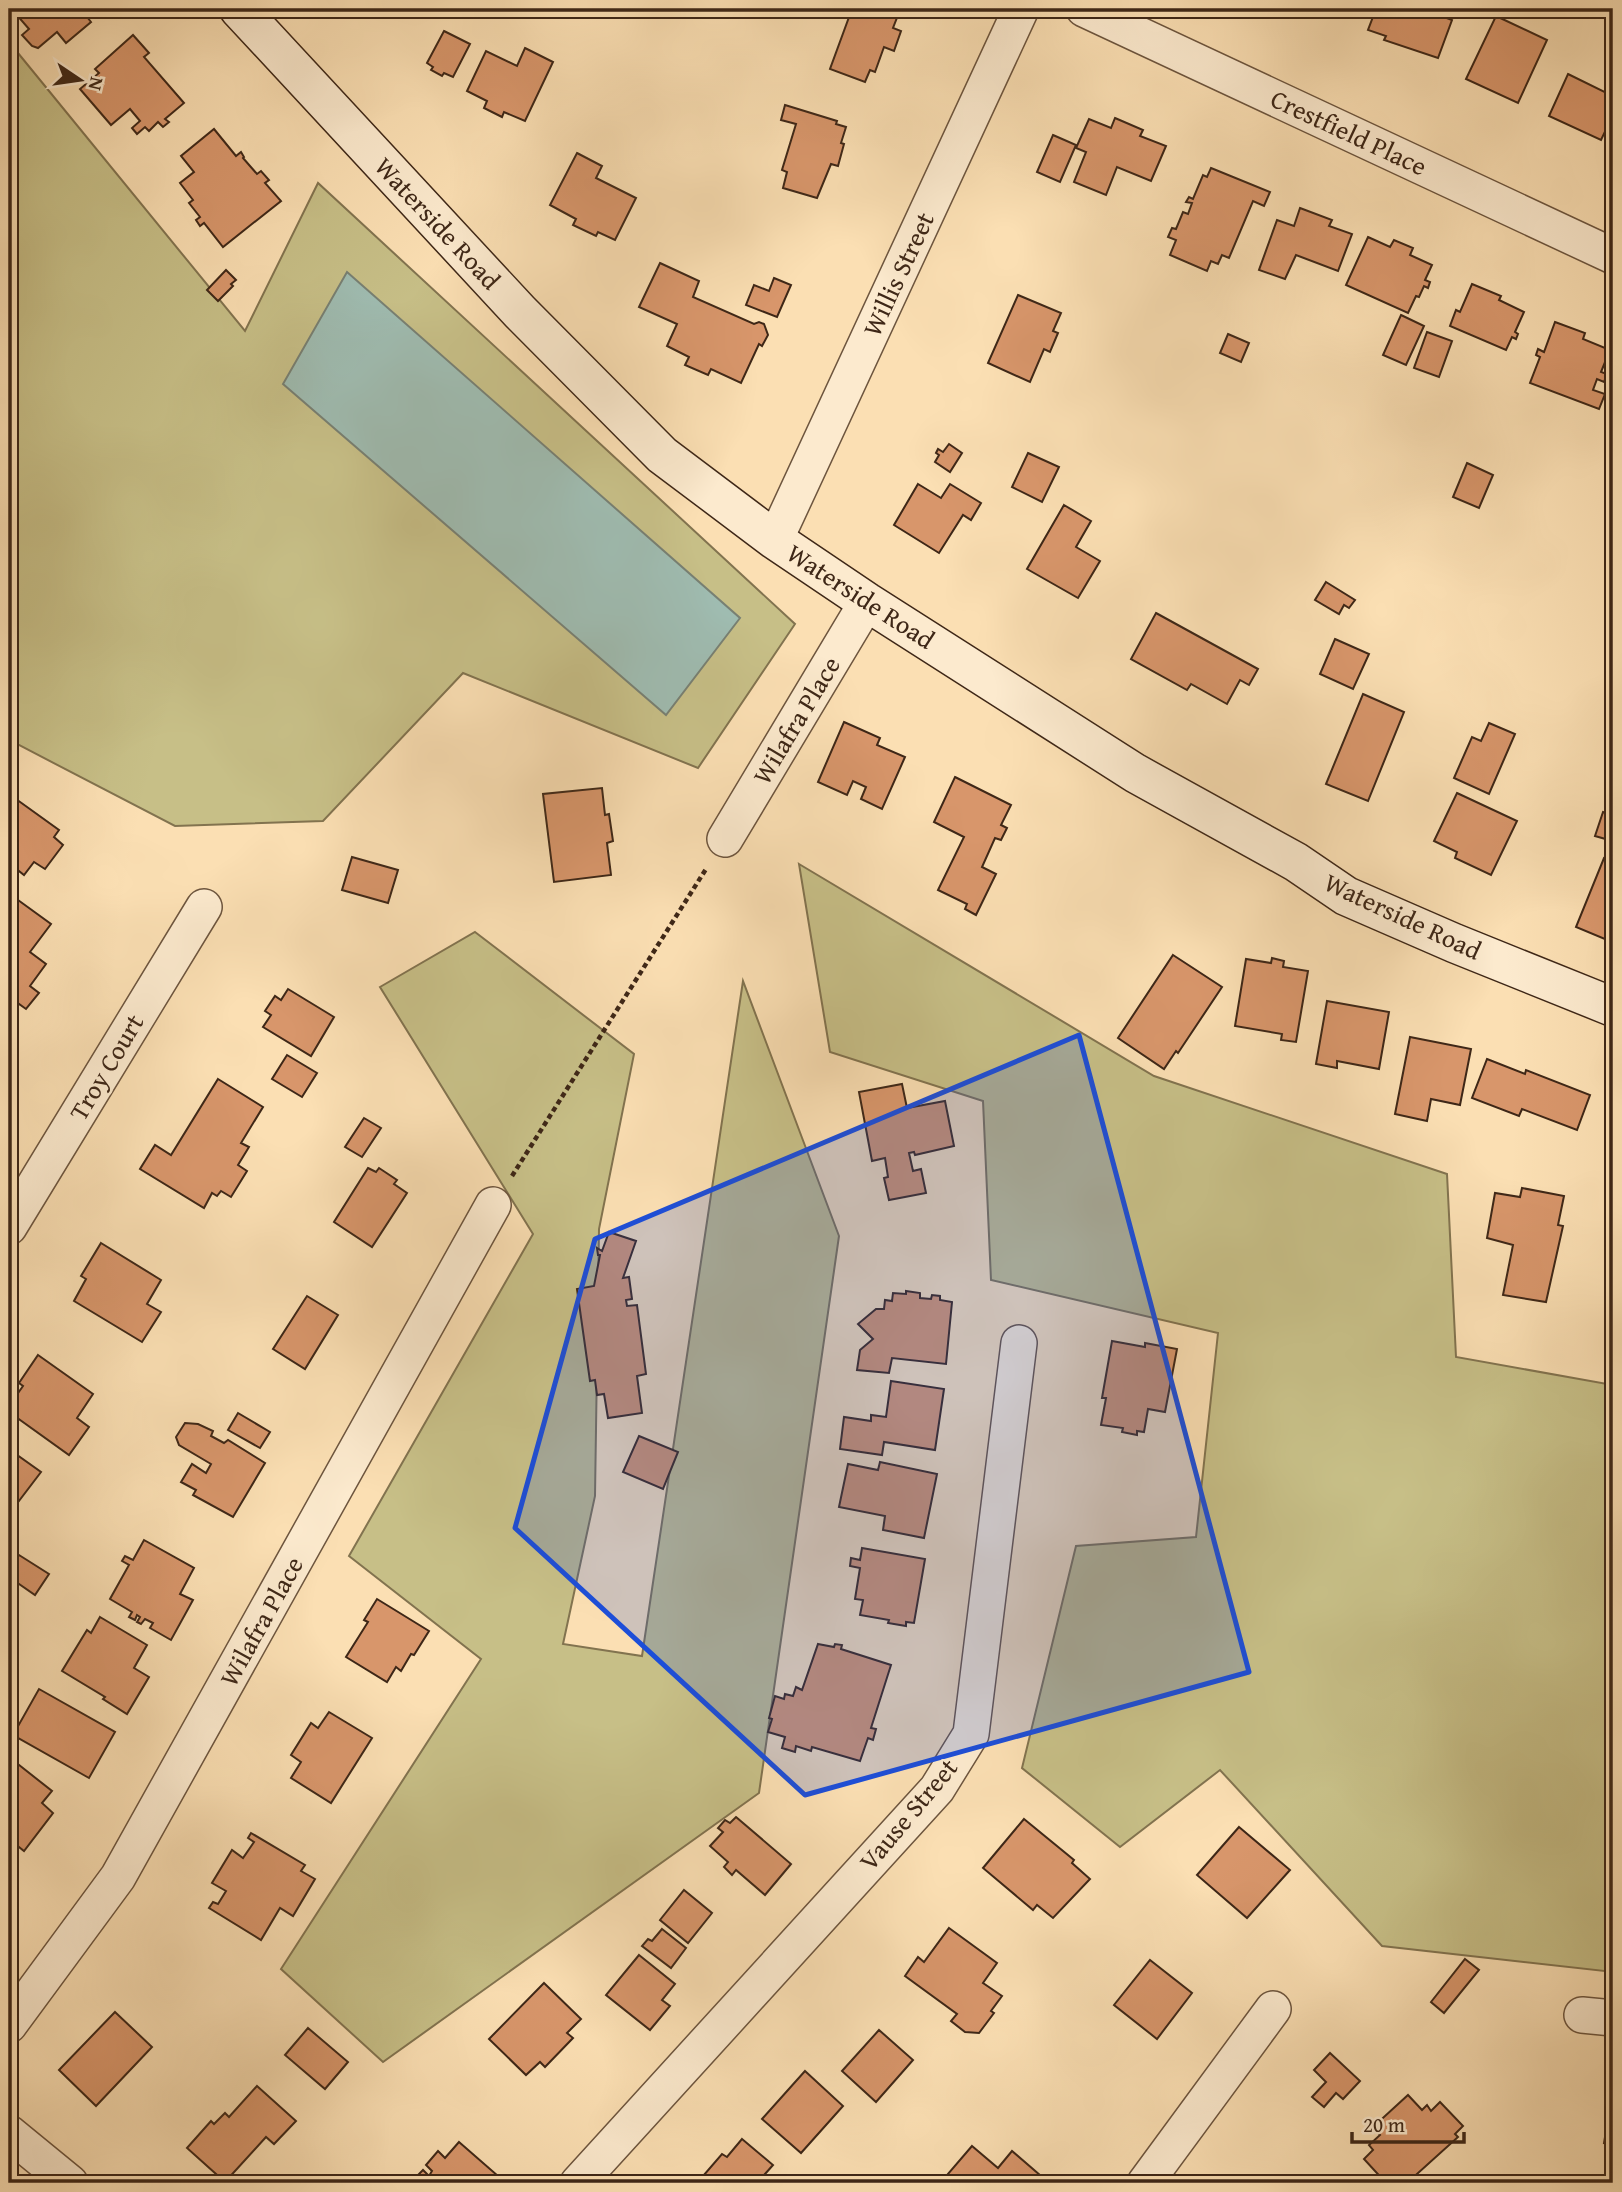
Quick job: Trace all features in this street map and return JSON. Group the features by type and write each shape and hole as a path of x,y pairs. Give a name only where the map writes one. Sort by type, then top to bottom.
{"main road":[{"name":"Waterside Road","path":"239,9 511,302 662,456 775,540 1135,773 1296,862 1346,896 1613,1007"}],"street":[{"name":"Willis Street","path":"775,540 1021,9"},
{"name":"Crestfield Place","path":"1084,9 1613,256"},
{"name":"Wilafra Place","path":"725,839 867,602"},
{"name":"Troy Court","path":"9,1227 204,907"},
{"name":"Wilafra Place","path":"9,2025 118,1877 493,1205"},
{"name":"Vause Street","path":"578,2183 937,1788 971,1734 1019,1343"},
{"path":"1145,2183 1273,2010"},
{"path":"9,2133 70,2183"}],"path":[{"path":"493,1205 725,839"}],"highlighted area":[{"path":"1079,1035 1249,1672 805,1795 515,1528 595,1239"}],"shaded area":[{"path":"9,42 245,331 318,183 795,624 698,768 463,673 323,821 175,826 17,744 9,475"},
{"path":"347,272 740,618 666,715 283,384"},
{"path":"799,864 1154,1076 1447,1174 1456,1357 1613,1385 1613,1972 1382,1946 1220,1770 1120,1847 1022,1768 1076,1546 1196,1537 1218,1333 991,1280 983,1101 830,1052"},
{"path":"475,932 634,1054 599,1229 595,1496 563,1644 642,1656 743,981 839,1236 759,1793 383,2062 281,1969 481,1659 349,1556 533,1234 380,987"}],"building":[{"path":"20,9 87,9 84,13 91,22 66,43 57,32 38,48 32,46 22,35 29,29 15,13"},
{"path":"852,9 900,10 893,28 901,31 894,51 884,47 875,72 870,70 865,82 830,69"},
{"path":"1376,9 1423,9 1452,20 1438,58 1384,40 1386,36 1368,30"},
{"path":"1496,16 1547,40 1518,103 1466,79"},
{"path":"444,31 470,44 453,77 444,73 442,76 431,70 433,67 427,63"},
{"path":"133,35 149,53 144,57 184,103 165,119 169,122 163,127 158,122 149,131 145,127 137,134 132,128 140,121 130,109 111,125 80,89 99,73 95,69"},
{"path":"525,48 553,62 525,121 504,112 502,117 484,108 487,101 467,91 486,51 517,66"},
{"path":"1568,74 1613,96 1613,115 1601,140 1549,116"},
{"path":"785,105 837,121 836,124 846,127 838,166 831,164 817,198 783,188 787,172 782,170 796,124 781,120"},
{"path":"1115,118 1143,130 1140,136 1166,146 1151,181 1117,167 1106,195 1074,182 1086,152 1076,148 1089,119 1111,128"},
{"path":"214,129 236,156 241,152 257,174 261,171 269,180 265,183 281,201 223,247 204,223 200,226 196,220 200,217 189,203 193,200 180,183 194,172 181,156"},
{"path":"1053,135 1076,145 1060,182 1037,172"},
{"path":"577,153 602,166 596,178 636,198 615,240 598,232 596,236 573,225 576,219 550,205"},
{"path":"1211,168 1270,192 1264,206 1253,201 1229,258 1222,255 1218,264 1211,261 1207,271 1170,255 1176,240 1168,237 1172,228 1176,229 1183,212 1188,214 1192,203 1186,202 1189,197 1193,199 1203,175 1207,177"},
{"path":"1300,208 1332,220 1329,226 1352,234 1338,271 1296,255 1285,279 1259,270 1277,220 1294,226"},
{"path":"1368,237 1390,247 1394,240 1413,248 1410,255 1432,265 1425,280 1430,282 1428,288 1424,286 1419,297 1416,296 1408,313 1346,285"},
{"path":"660,263 699,281 693,297 754,324 764,324 768,335 762,346 759,344 741,383 711,369 708,375 685,365 689,357 667,346 677,324 639,307"},
{"path":"226,270 236,280 218,301 207,290"},
{"path":"774,278 791,285 777,317 746,305 754,285 769,291"},
{"path":"1472,284 1501,296 1499,300 1524,312 1515,332 1518,334 1516,339 1512,337 1506,350 1450,326 1456,310 1460,312"},
{"path":"1018,295 1061,313 1053,331 1058,333 1050,352 1044,349 1030,382 988,363"},
{"path":"1401,315 1424,326 1406,365 1383,355"},
{"path":"1555,322 1585,333 1583,339 1610,350 1601,372 1607,374 1604,382 1597,379 1593,390 1605,394 1599,409 1530,383 1540,357 1536,355 1538,349 1544,352"},
{"path":"1427,332 1452,341 1439,377 1414,368"},
{"path":"1228,334 1249,343 1241,362 1220,353"},
{"path":"949,444 962,453 950,472 935,462 939,455 936,453 938,449 943,452"},
{"path":"1028,453 1059,467 1042,502 1012,487"},
{"path":"1467,463 1493,475 1479,508 1453,497"},
{"path":"918,484 941,498 950,484 981,503 971,520 963,515 939,553 894,525"},
{"path":"1064,505 1091,521 1076,547 1100,561 1078,598 1027,569"},
{"path":"1326,582 1355,600 1349,608 1344,605 1339,614 1315,600"},
{"path":"1156,613 1258,669 1249,685 1240,680 1227,704 1191,684 1187,690 1131,659"},
{"path":"1335,639 1369,654 1353,689 1320,674"},
{"path":"1363,694 1404,712 1368,801 1326,784"},
{"path":"844,722 880,738 877,745 905,757 882,809 861,799 866,787 853,781 847,795 818,782"},
{"path":"1489,723 1515,734 1489,794 1454,778 1472,737 1481,741"},
{"path":"955,777 1011,805 1001,825 1007,828 1001,840 995,838 982,867 996,874 976,915 965,909 967,904 938,890 964,837 934,822"},
{"path":"602,788 605,815 609,814 613,841 607,843 611,875 554,882 543,794"},
{"path":"1457,793 1517,821 1491,875 1455,858 1457,852 1434,841"},
{"path":"9,794 59,830 54,837 63,845 45,869 34,862 24,875 9,863 12,851 9,849"},
{"path":"1603,812 1613,816 1609,840 1595,836"},
{"path":"352,857 398,870 388,903 342,890"},
{"path":"1604,858 1613,861 1612,942 1576,927"},
{"path":"18,900 51,924 30,952 46,964 30,986 39,993 26,1009 19,1004 9,1018 9,912"},
{"path":"1173,955 1222,987 1178,1053 1176,1051 1164,1069 1118,1038"},
{"path":"1272,958 1284,961 1283,967 1308,971 1296,1042 1281,1040 1282,1034 1235,1026 1246,959 1271,963"},
{"path":"288,989 334,1017 311,1056 263,1027 271,1015 265,1011 275,996 281,1000"},
{"path":"1327,1001 1389,1012 1379,1069 1337,1061 1337,1068 1316,1064"},
{"path":"1410,1037 1471,1049 1460,1105 1431,1099 1427,1121 1395,1114"},
{"path":"287,1055 317,1073 302,1097 272,1079"},
{"path":"1487,1059 1525,1074 1526,1070 1590,1095 1577,1130 1522,1109 1519,1116 1472,1098"},
{"path":"218,1079 263,1107 241,1143 249,1147 238,1165 247,1171 231,1197 221,1191 217,1196 212,1193 204,1208 140,1169 155,1145 171,1155"},
{"path":"902,1084 907,1108 945,1101 954,1146 915,1155 914,1152 909,1153 913,1171 921,1169 926,1193 889,1200 884,1178 888,1177 885,1158 872,1161 859,1092"},
{"path":"364,1118 381,1128 362,1157 345,1147"},
{"path":"368,1168 376,1172 379,1168 397,1180 394,1184 407,1193 372,1247 334,1222"},
{"path":"1522,1188 1564,1196 1558,1225 1563,1226 1546,1302 1503,1295 1513,1245 1487,1238 1495,1193 1520,1197"},
{"path":"609,1232 636,1241 623,1278 629,1277 632,1299 626,1300 627,1306 637,1305 646,1374 637,1376 642,1413 608,1418 604,1394 597,1395 595,1380 590,1381 577,1289 594,1286 600,1255 597,1248 602,1251"},
{"path":"101,1243 161,1280 147,1304 161,1312 142,1342 74,1301 86,1279 81,1276"},
{"path":"906,1291 920,1293 920,1298 940,1296 940,1300 952,1302 946,1364 892,1358 889,1373 857,1370 860,1350 873,1339 858,1324 876,1309 884,1309 885,1300 892,1301 893,1293 906,1294"},
{"path":"307,1296 338,1315 305,1369 273,1349"},
{"path":"1112,1341 1177,1349 1165,1412 1148,1409 1144,1432 1137,1431 1137,1435 1122,1432 1123,1428 1101,1425 1106,1398 1102,1398"},
{"path":"38,1355 93,1394 77,1418 89,1427 69,1455 9,1412 9,1406 23,1386 19,1383"},
{"path":"891,1381 944,1389 935,1450 884,1442 882,1455 840,1449 844,1417 871,1421 871,1415 886,1417"},
{"path":"238,1413 270,1432 260,1448 228,1430"},
{"path":"185,1423 198,1424 213,1431 211,1436 224,1443 228,1440 265,1463 233,1517 193,1495 196,1490 181,1482 192,1464 206,1473 211,1464 179,1445 176,1437"},
{"path":"639,1436 678,1452 663,1489 623,1472"},
{"path":"10,1443 16,1448 13,1452 41,1472 9,1514"},
{"path":"880,1462 937,1474 924,1538 883,1530 885,1516 839,1507 848,1464 878,1470"},
{"path":"144,1540 194,1568 180,1594 193,1600 171,1640 150,1628 153,1623 145,1619 141,1624 137,1622 140,1617 137,1615 135,1620 129,1617 132,1612 110,1599 129,1565 122,1561 125,1556 133,1560"},
{"path":"862,1548 925,1559 914,1623 906,1622 906,1626 860,1615 863,1600 855,1599 860,1568 850,1566 851,1558 860,1560"},
{"path":"19,1555 49,1574 35,1595 9,1577 9,1570"},
{"path":"377,1599 429,1631 401,1671 396,1667 387,1682 346,1657 368,1622 364,1620"},
{"path":"100,1617 147,1645 134,1668 149,1677 127,1714 62,1671 87,1630 91,1633"},
{"path":"818,1644 834,1647 835,1644 842,1645 841,1649 891,1665 871,1728 876,1729 873,1740 868,1738 860,1761 812,1747 811,1751 796,1746 795,1752 782,1748 785,1737 768,1732 775,1696 784,1699 785,1694 793,1696 796,1687 802,1690"},
{"path":"39,1689 115,1732 89,1778 13,1735"},
{"path":"329,1712 372,1738 331,1803 291,1778 301,1762 291,1755 311,1723 318,1728"},
{"path":"9,1757 52,1791 42,1803 53,1813 24,1851 9,1839"},
{"path":"736,1817 791,1864 765,1895 736,1870 732,1875 724,1867 728,1862 710,1846 723,1832 718,1828 725,1820 730,1823"},
{"path":"1024,1819 1074,1860 1072,1863 1090,1879 1053,1918 1037,1905 1033,1910 983,1868"},
{"path":"1239,1827 1290,1870 1247,1918 1197,1875"},
{"path":"251,1833 305,1865 301,1871 315,1879 293,1916 280,1908 261,1940 209,1908 213,1902 218,1904 226,1891 212,1883 232,1850 243,1858 254,1842 248,1838"},
{"path":"684,1890 712,1913 688,1943 660,1920"},
{"path":"949,1928 997,1963 983,1983 1002,1996 991,2011 994,2013 979,2033 965,2032 951,2021 957,2014 905,1976 918,1957 924,1962"},
{"path":"662,1929 686,1948 671,1968 642,1946 648,1939 652,1941"},
{"path":"639,1955 675,1984 662,2000 670,2006 650,2030 606,1995"},
{"path":"1465,1959 1479,1970 1444,2013 1431,2002"},
{"path":"1150,1960 1192,1993 1157,2039 1114,2005"},
{"path":"544,1983 581,2019 567,2033 573,2038 545,2067 540,2062 526,2075 489,2039"},
{"path":"115,2012 152,2047 96,2106 59,2070"},
{"path":"308,2028 348,2062 325,2089 285,2055"},
{"path":"879,2030 913,2060 876,2102 842,2071"},
{"path":"1330,2053 1360,2081 1343,2099 1336,2093 1324,2107 1312,2097 1326,2082 1314,2070"},
{"path":"805,2071 843,2106 801,2153 762,2119"},
{"path":"257,2086 296,2121 274,2144 266,2137 225,2182 187,2148 211,2121 214,2124 225,2113 229,2117"},
{"path":"1408,2095 1422,2110 1427,2105 1431,2111 1440,2102 1463,2126 1455,2134 1458,2137 1407,2183 1386,2183 1364,2159 1373,2150 1369,2145 1380,2135 1373,2127"},
{"path":"1608,2119 1613,2120 1613,2144 1604,2143"},
{"path":"742,2139 773,2165 757,2183 697,2183 722,2154 727,2157"},
{"path":"459,2142 498,2176 491,2183 422,2183 417,2176 423,2170 429,2176 432,2171 426,2165 438,2151 445,2158"},
{"path":"972,2146 998,2168 1012,2151 1048,2182 957,2183 947,2175"}]}
